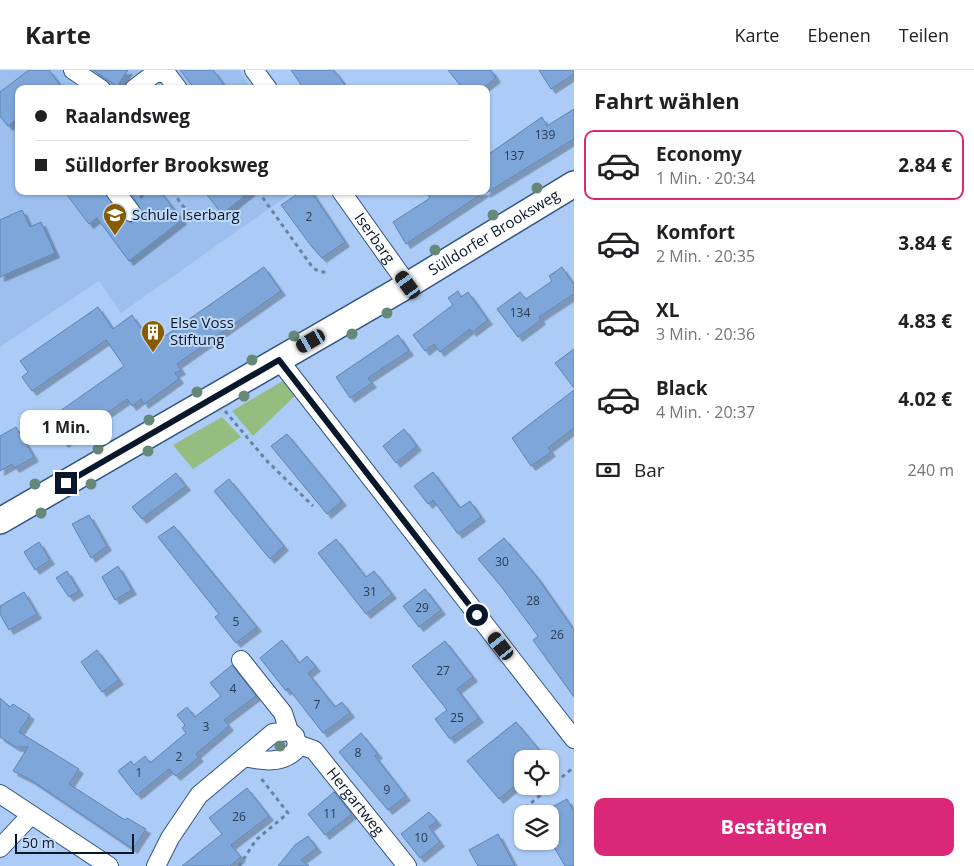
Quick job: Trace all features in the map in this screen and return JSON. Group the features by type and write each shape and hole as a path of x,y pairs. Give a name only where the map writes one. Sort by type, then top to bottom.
{"street":[{"path":"254,70 265,85"},
{"path":"139,85 155,73 166,73 175,85"},
{"path":"78,79 92,85"},
{"name":"Sülldorfer Brooksweg","path":"0,521 408,285 574,184"},
{"path":"118,195 131,212"},
{"name":"Iserbarg","path":"344,195 408,285"},
{"path":"279,360 574,739"},
{"path":"241,660 283,713 293,737 295,751 280,760 263,761 245,758"},
{"path":"156,866 170,838 200,795 219,776 245,758 273,733 293,737"},
{"name":"Hergartweg","path":"293,737 314,750 407,866"},
{"path":"0,794 109,866"},
{"path":"0,848 31,815"}],"path":[{"path":"176,195 180,203 193,216"},
{"path":"261,195 313,268 320,272 327,272"},
{"path":"213,397 266,460 313,506"},
{"path":"239,866 256,840 288,813 245,758"},
{"path":"529,805 574,767"}],"shaded area":[{"name":"Schule Iserbarg","path":"0,70 239,70 249,85 15,85 15,195 288,195 121,313 99,281 0,347"}],"green space":[{"path":"286,379 297,394 253,436 232,411"},
{"path":"222,417 241,437 193,469 173,445"}],"building":[{"path":"29,70 49,70 60,85 15,85 15,120 8,126 0,116 0,92"},
{"path":"93,70 128,70 118,85"},
{"path":"180,70 213,70 224,85 192,85"},
{"path":"291,70 334,70 345,85 301,85"},
{"path":"448,70 491,70 496,78 487,85 460,85"},
{"path":"539,70 574,70 574,74 551,89"},
{"path":"574,109 574,139 490,191 490,153 542,117 547,126"},
{"path":"67,195 108,195 123,218 132,223 138,220 142,211 132,195 163,195 182,220 129,261 97,218 89,224"},
{"path":"207,195 246,195 222,214"},
{"path":"296,195 314,195 345,242 322,258 281,205"},
{"path":"428,195 480,195 406,244 393,222 430,198"},
{"path":"22,210 30,227 41,222 55,253 0,277 0,220"},
{"name":"Else Voss Stiftung","path":"264,267 281,291 177,364 181,370 175,373 179,379 144,404 141,399 132,406 127,399 64,443 55,430 60,427 53,416 124,366 106,340 32,391 22,377 28,372 20,361 98,307 113,329 132,315 152,345"},
{"path":"562,267 574,285 574,294 539,317 541,320 518,337 497,309 520,292 526,299 552,281 549,276"},
{"path":"458,291 461,297 468,292 488,320 472,332 470,329 440,352 434,344 425,351 413,335 453,305 448,298"},
{"path":"398,335 409,351 368,378 372,383 350,398 336,377"},
{"path":"574,349 574,388 555,363"},
{"path":"574,390 574,428 548,448 551,452 531,466 512,438"},
{"path":"16,427 34,457 15,468 12,464 0,471 0,436"},
{"path":"404,429 417,446 396,463 383,446"},
{"path":"287,434 342,501 327,514 271,446"},
{"path":"433,472 460,508 470,501 481,517 458,534 433,500 428,504 414,486"},
{"path":"176,473 186,486 142,519 132,507"},
{"path":"229,479 284,546 270,559 214,491"},
{"path":"89,515 107,546 91,558 72,524"},
{"path":"174,526 257,627 236,643 215,617 219,614 158,537"},
{"path":"504,538 537,577 574,630 574,697 533,640 538,636 478,559"},
{"path":"336,539 366,577 374,571 392,594 366,614 318,553"},
{"path":"39,542 50,560 35,570 24,552"},
{"path":"118,566 132,590 115,600 102,577"},
{"path":"67,571 79,591 69,597 56,578"},
{"path":"425,589 441,610 419,627 403,606"},
{"path":"24,592 37,614 9,630 0,614 0,606"},
{"path":"282,640 299,663 307,656 316,667 308,673 335,707 342,702 350,713 323,733 288,688 286,691 260,658"},
{"path":"445,641 473,677 457,689 479,718 450,739 435,719 447,710 412,666"},
{"path":"97,650 119,680 102,692 81,662"},
{"path":"232,665 256,696 224,720 229,726 196,754 199,757 176,776 169,769 137,795 118,771 131,761 134,765 145,756 150,763 186,733 182,728 185,725 177,715 187,707 195,717 221,696 210,683"},
{"path":"0,698 10,707 13,704 30,715 19,732 79,769 69,784 125,820 127,818 146,829 133,849 31,780 13,771 28,747 16,747 0,737"},
{"path":"516,722 539,750 514,750 514,787 499,799 467,761"},
{"path":"361,733 378,754 375,756 406,796 388,810 339,752"},
{"path":"247,788 269,816 231,845 241,857 230,866 182,866 222,834 209,818"},
{"path":"334,792 352,814 325,835 308,814"},
{"path":"567,799 574,812 574,866 565,866 556,850 559,850 559,805 556,805"},
{"path":"429,812 437,821 429,827 440,842 420,858 401,834"},
{"path":"498,834 515,866 478,866 469,850"},
{"path":"308,836 317,848 301,860 309,866 278,866 295,845"}],"place":[{"name":"Schule Iserbarg","path":"115,236"},
{"name":"Else Voss Stiftung","path":"153,353"}],"route":[{"path":"66,483 279,360 477,615"}]}
